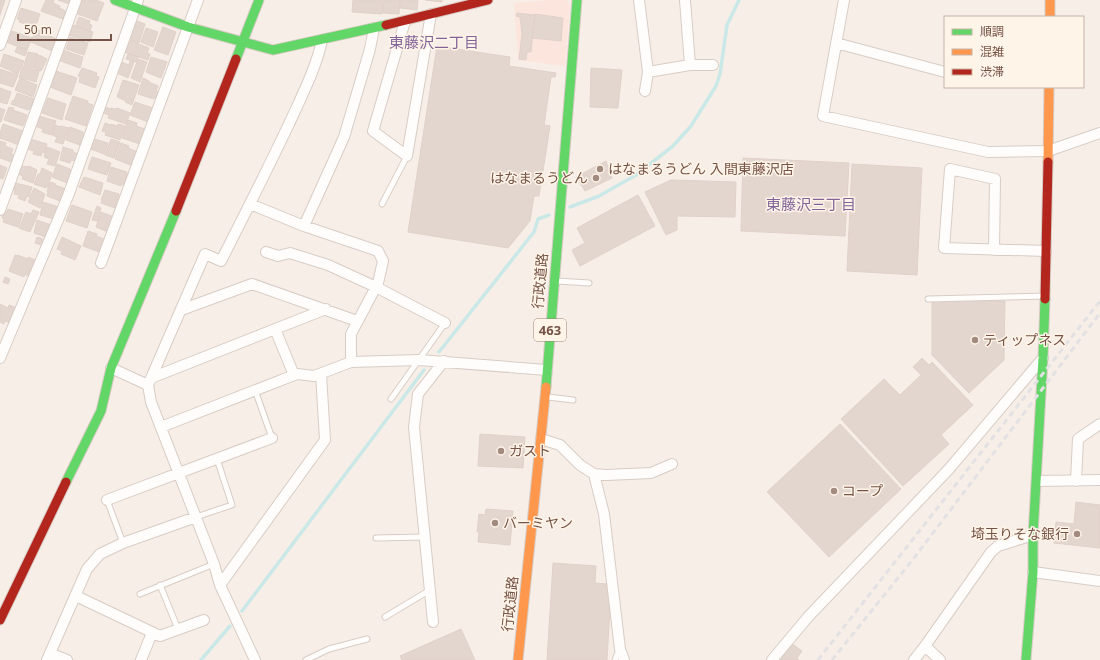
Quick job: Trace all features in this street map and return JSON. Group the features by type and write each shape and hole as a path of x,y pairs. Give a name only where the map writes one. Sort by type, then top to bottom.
{"main road":[{"path":"115,0 136,4 188,27 272,50 405,21 488,0"},
{"path":"0,620 102,411 111,368 157,258 258,0"},
{"name":"行政道路","path":"518,660 545,397 577,0"},
{"path":"1050,0 1050,16"},
{"path":"1026,660 1033,572 1033,535 1043,358 1049,88"}],"street":[{"path":"0,45 16,0"},
{"path":"0,210 76,0"},
{"path":"101,263 198,0"},
{"path":"639,0 648,72 645,91"},
{"path":"685,0 690,65"},
{"path":"844,0 822,116 988,152 1048,151 1100,133"},
{"path":"0,358 68,196 136,4"},
{"path":"405,21 373,131 407,156 432,14"},
{"path":"304,226 344,137 370,49 374,28"},
{"path":"254,660 220,585 214,564 160,427 151,402 149,381 205,254 221,261 250,204 297,107 320,51 322,40"},
{"path":"836,43 944,72"},
{"path":"648,72 690,65 713,65"},
{"path":"994,250 995,179 950,169 944,248 994,250 1046,251"},
{"path":"250,204 304,226 378,251 384,262 376,287 351,334 351,362"},
{"path":"266,252 278,256 290,253 328,265 376,287 445,323"},
{"path":"181,310 252,284 357,321"},
{"path":"111,368 149,381 326,309"},
{"path":"275,329 294,375"},
{"path":"772,660 808,617 949,469 1043,358"},
{"path":"160,427 294,375 314,376 351,362 419,360 444,361 547,370"},
{"path":"433,622 414,427 418,394 444,361"},
{"path":"220,585 325,440 321,374"},
{"path":"1076,481 1078,439 1100,424"},
{"path":"108,500 272,438"},
{"path":"541,439 560,445 580,464 594,474 606,475 651,473 672,464"},
{"path":"594,474 604,514 620,649 624,660"},
{"path":"1037,481 1100,480"},
{"path":"67,660 49,656 87,569 100,554 124,543 196,517"},
{"path":"914,660 991,552 998,546 1033,535"},
{"path":"1033,572 1100,581"},
{"path":"76,596 160,636 204,620"},
{"path":"141,660 152,633"},
{"path":"925,646 940,660"}],"lane":[{"path":"382,204 407,156"},
{"path":"554,281 589,283"},
{"path":"928,299 1045,296"},
{"path":"391,399 445,323"},
{"path":"255,390 272,438"},
{"path":"545,397 573,400"},
{"path":"196,517 232,505 217,459"},
{"path":"108,500 124,543"},
{"path":"376,538 425,537"},
{"path":"140,594 214,564"},
{"path":"160,585 178,630"},
{"path":"385,617 430,590"},
{"path":"306,660 329,650 367,639"},
{"path":"615,660 620,649"}],"shaded area":[{"path":"566,0 570,5 565,66 518,60 514,3"}],"building":[{"path":"0,0 5,0 0,15"},
{"path":"46,0 54,0 53,3 60,6 59,8 66,12 63,19 41,11"},
{"path":"58,0 71,0 69,4"},
{"path":"80,0 96,0 104,3 97,21 75,13"},
{"path":"353,0 383,0 382,14 352,12"},
{"path":"384,0 400,0 399,14 383,13"},
{"path":"400,0 418,0 417,10 400,8"},
{"path":"425,0 442,0 442,2"},
{"path":"21,8 40,14 37,23 34,25 29,23 29,25 19,22 20,20 17,19"},
{"path":"517,13 535,15 531,52 527,52 526,60 519,59 522,34 520,17 516,16"},
{"path":"535,14 563,18 561,41 532,38"},
{"path":"79,17 90,21 89,24 92,25 90,31 76,25"},
{"path":"137,21 145,24 139,43 131,40 131,34"},
{"path":"73,25 93,32 90,42 69,35"},
{"path":"163,27 176,32 168,55 154,50"},
{"path":"146,28 158,32 153,47 141,42"},
{"path":"36,29 56,39 52,51 31,42"},
{"path":"12,31 32,38 27,50 6,42"},
{"path":"70,37 88,43 84,55 66,49"},
{"path":"128,40 149,48 147,53 150,54 148,60 124,52"},
{"path":"437,46 510,57 509,66 556,73 555,77 551,77 544,125 550,126 539,196 534,196 530,221 508,248 408,232"},
{"path":"17,47 27,50 25,56 15,52"},
{"path":"63,50 83,57 80,68 58,60"},
{"path":"28,52 38,54 33,68 24,65"},
{"path":"4,54 24,61 18,74 0,66"},
{"path":"128,54 138,57 136,62 126,59"},
{"path":"39,55 47,59 41,71 34,68"},
{"path":"151,57 167,62 161,78 146,72"},
{"path":"138,59 147,62 140,82 131,78"},
{"path":"130,61 134,62 128,78 117,73 121,62 129,65"},
{"path":"23,66 39,71 36,82 19,77"},
{"path":"82,68 97,73 96,76 99,77 95,88 79,82 80,77 78,76"},
{"path":"591,68 622,70 618,108 590,107"},
{"path":"0,69 18,75 13,87 0,83"},
{"path":"56,71 77,78 71,95 50,87"},
{"path":"20,78 37,85 33,97 15,90"},
{"path":"143,78 158,86 156,91 159,92 158,98 155,97 154,99 138,94"},
{"path":"123,80 139,85 132,105 117,97"},
{"path":"0,88 11,92 7,104 0,102"},
{"path":"17,93 34,99 30,109 28,110 11,104"},
{"path":"73,96 88,101 87,103 93,105 86,126 65,119"},
{"path":"48,98 66,104 62,120 42,113"},
{"path":"135,102 153,108 148,122 130,115"},
{"path":"9,107 27,115 23,126 4,120"},
{"path":"105,107 111,109 117,108 130,113 126,124 108,118 109,115 103,113"},
{"path":"0,108 5,110 1,122 0,122"},
{"path":"39,116 56,121 51,135 42,132 43,129 35,126"},
{"path":"128,120 137,123 136,126 145,129 140,144 122,138"},
{"path":"105,123 125,126 120,140 105,135 106,132 102,131"},
{"path":"3,124 23,131 19,145 0,138"},
{"path":"55,125 69,128 63,144 55,142 57,137 52,135"},
{"path":"70,127 83,132 85,135 80,145 66,140"},
{"path":"30,139 47,144 44,153 42,152 41,156 33,154 34,151 27,149"},
{"path":"94,139 108,143 104,154 91,149"},
{"path":"111,139 120,142 114,158 105,155"},
{"path":"0,141 6,143 5,146 13,149 11,154 14,155 11,162 0,158"},
{"path":"121,143 138,152 133,166 115,159"},
{"path":"47,147 60,152 55,166 47,164 49,159 44,157"},
{"path":"63,147 73,150 73,152 78,154 76,161 71,160 70,163 60,160"},
{"path":"92,157 111,163 107,175 88,169"},
{"path":"743,158 849,163 845,236 741,231"},
{"name":"はなまるうどん 入間東藤沢店","path":"606,161 612,178 585,191 576,177"},
{"path":"57,164 70,169 71,171 67,183 52,177"},
{"path":"852,164 922,168 917,275 847,271"},
{"path":"0,165 7,168 3,179 0,178"},
{"path":"21,166 29,166 37,170 33,183 22,179 23,176 18,174"},
{"path":"111,167 127,172 125,185 122,184 121,186 107,181"},
{"path":"42,168 52,173 48,187 46,186 46,188 34,184"},
{"path":"84,177 103,183 100,195 79,187"},
{"path":"671,180 736,182 735,217 677,216 677,230 666,235 645,192"},
{"path":"51,182 66,189 63,199 61,198 60,201 47,196 47,191"},
{"path":"15,183 32,187 29,197 27,196 25,201 18,198 19,195 14,194 15,187 13,187"},
{"path":"34,188 45,194 40,208 28,202"},
{"path":"105,190 119,194 115,208 101,203"},
{"path":"638,195 655,226 580,266 572,250 585,243 577,228"},
{"path":"43,202 59,207 54,219 40,215"},
{"path":"72,205 92,212 87,228 66,221"},
{"path":"97,206 101,208 97,221 92,220"},
{"path":"8,209 23,214 18,227 3,222 4,219 2,218 5,211 7,212"},
{"path":"33,210 39,212 30,232 19,228 26,212 31,214"},
{"path":"101,212 114,217 108,232 96,227"},
{"path":"37,220 51,225 48,238 34,233"},
{"path":"88,231 107,240 102,253 83,246"},
{"path":"37,237 43,239 42,245 35,243"},
{"path":"62,237 81,246 75,260 61,254 62,251 57,249"},
{"path":"15,255 28,259 28,257 38,261 31,277 25,274 24,277 9,271"},
{"path":"5,277 10,279 8,284 3,282"},
{"path":"932,300 1005,301 1004,360 969,393 932,355"},
{"path":"0,304 8,308 9,305 17,308 11,323 5,321 4,324 0,322"},
{"path":"922,358 929,365 932,362 973,405 941,435 949,444 903,486 841,419 884,379 900,395 921,375 913,367"},
{"name":"コープ","path":"840,424 901,489 829,557 767,492"},
{"name":"ガスト","path":"480,434 525,437 523,468 478,466"},
{"name":"埼玉りそな銀行","path":"1076,502 1100,505 1100,548 1054,543 1056,522 1074,524"},
{"name":"バーミヤン","path":"486,509 513,511 510,545 478,542 479,532 477,532 479,514 485,515"},
{"path":"553,563 596,566 595,583 607,584 610,609 607,660 547,660"},
{"path":"461,629 475,660 402,660 400,656"},
{"path":"791,643 802,651 797,658 799,660 778,660"}],"waterway":[{"path":"570,207 599,196 636,175 673,146 691,126 716,86 720,74 727,25 739,0"},
{"path":"439,352 534,232 538,219 549,215"},
{"path":"242,611 424,370"},
{"path":"201,660 230,626"}],"railway":[{"path":"818,660 1100,301"},
{"path":"832,660 914,558 1100,313"}],"traffic: fast":[{"path":"115,0 188,27 273,50 386,25"},
{"path":"236,59 259,0"},
{"path":"546,387 577,0"},
{"path":"66,482 101,411 111,368 176,211"},
{"path":"1026,660 1033,572 1033,535 1045,299"}],"traffic: slow":[{"path":"1050,0 1050,16"},
{"path":"1048,162 1049,88"},
{"path":"518,660 546,387"}],"traffic: jam":[{"path":"386,25 488,0"},
{"path":"176,211 236,59"},
{"path":"1045,299 1048,162"},
{"path":"0,620 66,482"}],"place":[{"name":"はなまるうどん 入間東藤沢店","path":"600,169"},
{"name":"はなまるうどん","path":"596,178"},
{"name":"ティップネス","path":"975,340"},
{"name":"ガスト","path":"501,451"},
{"name":"コープ","path":"834,491"},
{"name":"バーミヤン","path":"495,523"},
{"name":"埼玉りそな銀行","path":"1077,534"}],"district":[{"name":"東藤沢二丁目","path":"434,43"},
{"name":"東藤沢三丁目","path":"811,205"}]}
